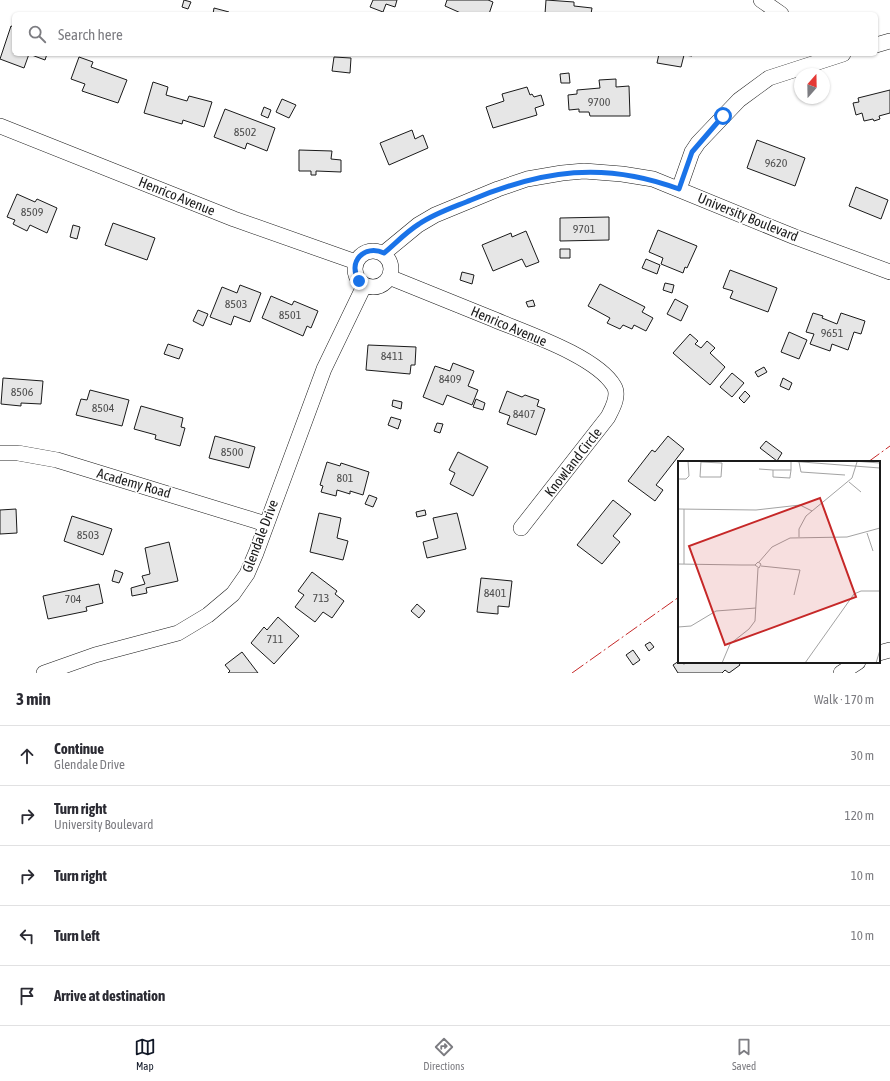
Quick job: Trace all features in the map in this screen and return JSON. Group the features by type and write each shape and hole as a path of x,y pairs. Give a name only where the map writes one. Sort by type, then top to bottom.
{"street":[{"path":"761,0 778,12"},
{"path":"878,44 890,41"},
{"path":"679,189 692,152 698,143 739,100 769,78 811,58 827,56"},
{"name":"Henrico Avenue","path":"0,126 240,221 356,262"},
{"name":"University Boulevard","path":"384,253 418,225 435,215 498,189 527,179 584,171 622,174 653,179 788,234 890,272"},
{"path":"376,250 384,253 389,259 391,265 389,277 383,285 376,287 364,286 355,275 356,262 361,254 367,251 376,250"},
{"name":"Henrico Avenue","path":"389,277 551,343 588,362 606,376 617,392"},
{"name":"Glendale Drive","path":"44,673 95,655 171,636 208,615 233,594 247,574 324,369 364,286"},
{"name":"Knowland Circle","path":"521,528 608,417 615,402 617,392"},
{"name":"Academy Road","path":"0,453 18,453 57,460 266,524"},
{"path":"880,653 890,650"},
{"path":"841,673 856,663"}],"building":[{"path":"184,0 191,2 188,9 182,7"},
{"path":"373,0 397,0 395,7 386,4 383,12 370,7"},
{"path":"447,0 488,0 493,2 490,12 458,12 445,6"},
{"path":"546,0 574,2 574,6 592,8 591,12 545,12"},
{"path":"214,8 229,12 213,12"},
{"path":"12,26 12,56 28,56 24,68 0,59"},
{"path":"34,56 46,56 45,60"},
{"path":"659,56 684,56 681,67 657,63"},
{"path":"79,57 93,62 91,67 127,80 118,103 82,91 85,84 71,79"},
{"path":"334,57 351,58 350,73 332,71"},
{"path":"569,73 570,83 561,83 560,74"},
{"path":"616,79 616,87 629,86 630,116 590,116 589,112 579,112 579,109 569,110 568,95 577,94 577,90 600,88 599,80"},
{"path":"153,82 168,87 166,95 187,101 189,96 212,102 204,127 183,120 182,124 144,113"},
{"path":"527,87 530,95 532,94 534,97 541,95 544,105 535,108 537,115 493,128 486,107 504,101 502,94"},
{"path":"890,90 890,113 879,116 880,119 874,121 873,119 864,121 862,113 856,115 853,103 859,102 858,98"},
{"path":"282,99 296,105 289,118 276,112"},
{"path":"264,107 271,110 268,118 261,115"},
{"path":"225,109 275,128 267,151 247,143 245,149 214,137"},
{"path":"412,130 415,139 423,135 428,148 389,165 380,143"},
{"path":"757,140 805,158 795,186 747,168"},
{"path":"299,150 332,151 331,159 341,160 341,172 316,171 316,175 311,175 311,171 299,171"},
{"path":"856,187 888,200 881,219 849,206"},
{"path":"17,194 35,202 37,199 57,208 47,233 30,225 27,231 13,224 15,220 7,217"},
{"path":"609,217 609,240 560,241 560,218"},
{"path":"113,223 155,238 147,260 105,245"},
{"path":"73,225 80,227 77,239 70,237"},
{"path":"658,230 697,246 687,268 685,267 683,273 661,264 663,258 649,252"},
{"path":"526,231 539,262 526,267 522,259 493,271 482,245 511,233 512,237"},
{"path":"560,249 570,249 570,258 560,258"},
{"path":"646,259 660,265 657,274 642,268"},
{"path":"730,270 777,288 768,312 730,298 733,291 723,288"},
{"path":"462,272 474,275 472,284 460,280"},
{"path":"665,283 674,285 672,293 663,290"},
{"path":"600,284 645,307 642,312 653,318 646,331 634,325 632,329 623,325 620,329 607,323 610,318 588,306"},
{"path":"240,285 261,293 250,322 234,316 231,325 210,317 222,287 237,293"},
{"path":"271,296 292,305 294,301 318,311 311,328 307,326 303,336 262,318"},
{"path":"675,299 688,306 681,321 667,314"},
{"path":"533,300 535,306 528,307 526,302"},
{"path":"198,310 208,314 203,326 193,321"},
{"path":"813,313 823,316 822,318 837,324 841,313 865,321 861,334 854,332 848,350 832,344 830,351 810,344 814,334 806,332"},
{"path":"789,332 807,340 799,359 781,352"},
{"path":"690,334 698,341 695,344 701,348 707,341 715,348 710,353 725,367 710,385 673,353"},
{"path":"168,344 183,349 179,359 164,354"},
{"path":"368,345 416,347 415,365 411,365 410,374 366,370"},
{"path":"453,363 474,371 468,386 478,390 472,405 447,395 443,405 423,397 435,366 450,371"},
{"path":"764,367 767,372 758,377 755,372"},
{"path":"732,373 744,383 732,397 720,387"},
{"path":"3,378 43,381 41,404 21,403 21,406 1,404"},
{"path":"783,378 792,383 789,390 780,386"},
{"path":"90,390 129,400 122,426 76,415 81,399 87,400"},
{"path":"507,391 522,397 525,395 539,400 537,406 545,409 536,435 507,424 510,416 499,412"},
{"path":"745,391 750,396 744,403 739,398"},
{"path":"476,399 485,403 483,410 473,407"},
{"path":"393,400 402,402 401,409 392,406"},
{"path":"141,406 183,418 181,427 185,428 180,446 155,439 156,435 134,429"},
{"path":"391,417 401,420 398,429 388,425"},
{"path":"437,423 443,424 440,433 434,431"},
{"path":"215,436 255,447 249,468 209,458"},
{"path":"668,436 684,449 656,485 663,490 655,501 628,481 652,450 655,452"},
{"path":"766,441 782,453 777,461 760,448"},
{"path":"458,452 488,467 473,496 450,484 455,473 449,470"},
{"path":"327,462 340,466 341,463 369,472 363,495 350,491 350,494 337,490 336,496 321,492 323,486 320,485"},
{"path":"369,495 377,498 373,507 365,504"},
{"path":"613,500 631,514 613,536 620,542 602,564 577,545"},
{"path":"16,509 17,533 0,534 0,510"},
{"path":"425,510 426,515 417,517 416,512"},
{"path":"319,513 341,518 337,538 348,541 343,560 310,552"},
{"path":"457,513 466,549 427,558 423,542 438,538 433,518"},
{"path":"72,516 112,529 103,555 64,541"},
{"path":"169,542 178,581 146,588 147,593 132,596 131,588 145,584 142,576 150,574 145,548"},
{"path":"115,570 123,573 119,583 112,581"},
{"path":"312,572 337,591 335,594 344,601 332,618 323,612 315,622 295,607 304,595 298,591"},
{"path":"481,578 512,581 509,607 498,606 498,614 477,612"},
{"path":"99,584 103,603 86,607 87,611 48,619 43,596"},
{"path":"417,604 425,611 419,618 411,611"},
{"path":"278,617 299,636 274,664 251,643 264,627 267,630"},
{"path":"650,642 654,647 649,651 645,645"},
{"path":"633,650 640,660 633,665 626,655"},
{"path":"242,652 258,673 228,673 230,671 225,665"},
{"path":"678,662 678,663 684,664 739,663 740,665 729,673 725,670 722,673 678,673 673,665"}],"power":[{"path":"869,461 890,446"},
{"path":"572,673 678,598"}],"route":[{"path":"359,281 355,275 354,268 361,254 367,251 376,250 384,253 418,225 435,215 498,189 527,179 584,171 622,174 653,179 679,189 692,152 698,143 723,116"}]}
